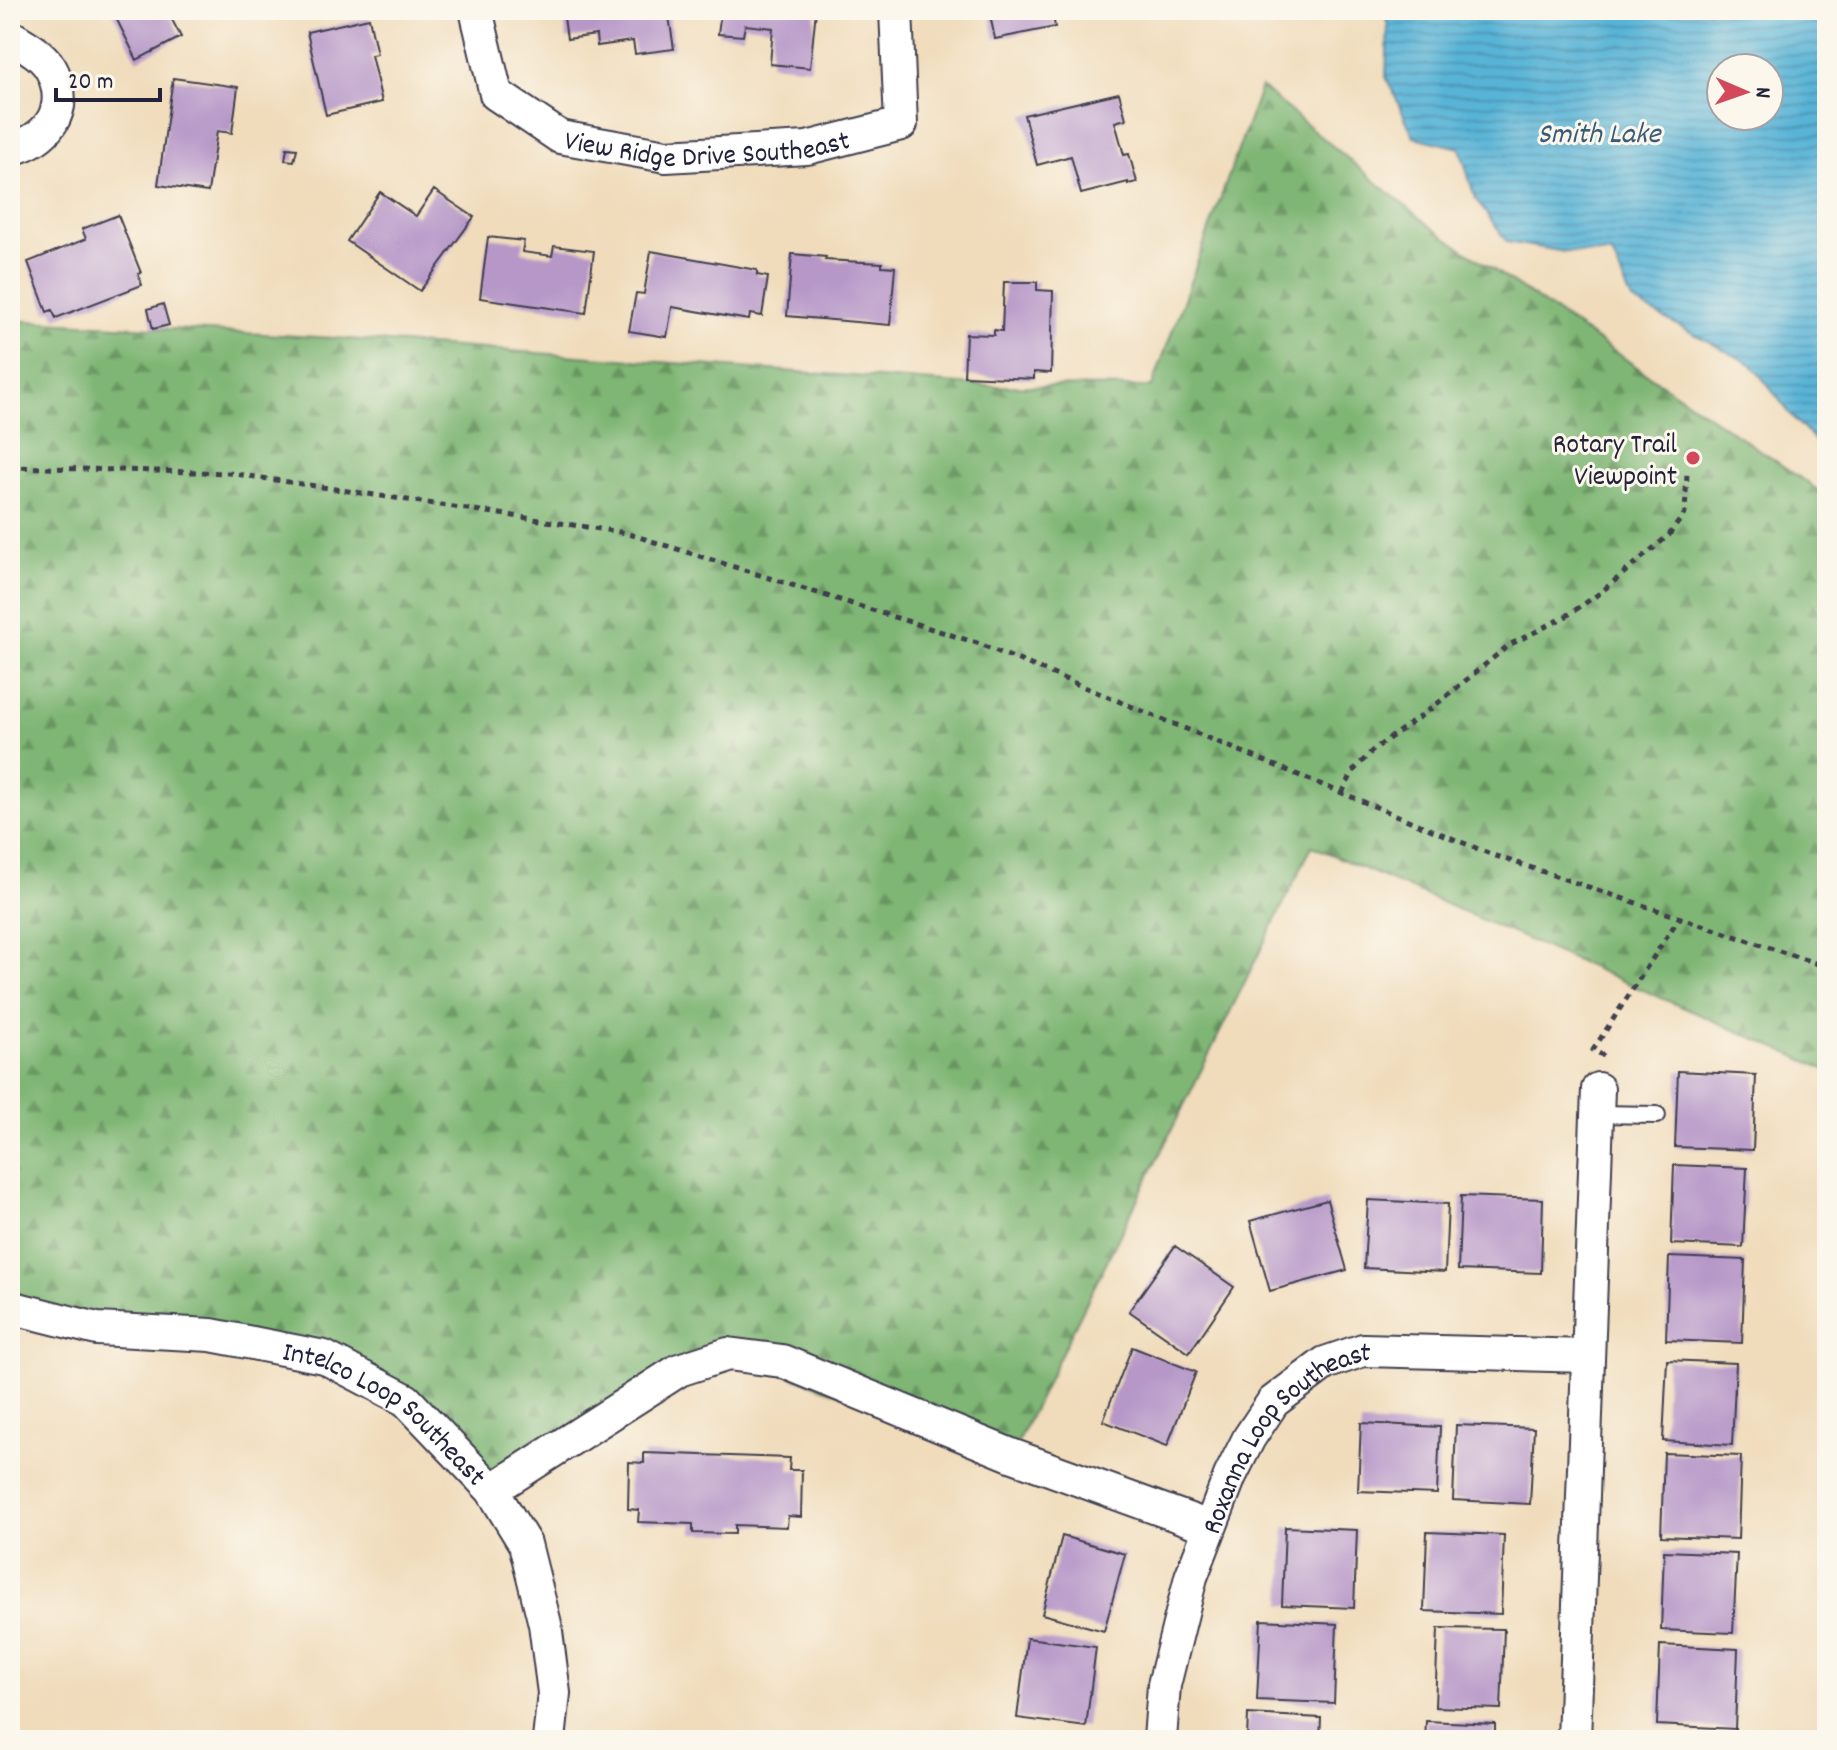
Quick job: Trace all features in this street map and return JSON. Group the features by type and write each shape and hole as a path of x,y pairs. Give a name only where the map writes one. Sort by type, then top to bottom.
{"street":[{"name":"View Ridge Drive Southeast","path":"476,10 496,94 560,137 666,156 807,148 901,124 896,10"},
{"path":"10,36 37,53 52,71 59,94 55,117 43,134 29,145 10,149"},
{"path":"1574,1740 1598,1101"},
{"name":"Intelco Loop Southeast","path":"10,1307 97,1329 211,1335 324,1357 406,1400 492,1490 525,1544 545,1624 554,1693 549,1740"},
{"name":"Roxanna Loop Southeast","path":"1160,1740 1164,1685 1191,1577 1209,1527 1249,1438 1273,1402 1325,1363 1363,1350 1587,1356"},
{"path":"492,1490 679,1370 728,1354 782,1361 1011,1455 1209,1527"}],"lane":[{"path":"1598,1101 1657,1115"}],"path":[{"path":"10,467 229,473 626,533 977,643 1493,855 1827,967"},
{"path":"1342,793 1354,770 1373,750 1432,708 1509,645 1565,617 1600,593 1669,535 1685,513 1687,473"},
{"path":"1593,1050 1679,918"}],"green space":[{"path":"1261,87 1432,228 1827,496 1827,1070 1312,846 1011,1455 728,1354 492,1490 448,1441 324,1357 10,1307 10,320 334,338 988,386 1152,387"}],"water":[{"name":"Smith Lake","path":"1384,10 1827,10 1827,453 1796,421 1751,364 1632,301 1612,254 1565,252 1507,242 1475,198 1460,148 1414,137 1386,77 1388,26"}],"building":[{"path":"112,10 167,10 181,37 137,60"},
{"path":"563,10 668,10 674,49 635,54 633,41 597,46 596,35 567,39"},
{"path":"721,10 816,10 810,68 770,64 773,28 745,25 743,36 718,34"},
{"path":"989,10 1052,10 1055,27 995,39"},
{"path":"369,18 377,54 371,55 382,102 326,115 307,32"},
{"path":"173,78 238,87 232,133 217,131 208,192 158,185"},
{"path":"1119,93 1126,119 1115,122 1124,155 1129,154 1137,182 1081,194 1071,156 1037,165 1024,115"},
{"path":"287,148 297,149 294,161 285,160"},
{"path":"434,190 474,217 420,291 347,241 380,192 416,216"},
{"path":"118,215 141,273 138,274 142,285 56,318 52,310 47,312 28,262 86,239 82,229"},
{"path":"488,237 524,241 522,252 552,256 554,246 594,251 586,313 480,298"},
{"path":"651,251 757,270 757,275 768,277 762,316 750,314 749,320 672,307 667,337 629,331 636,293 644,294"},
{"path":"792,254 895,267 890,325 787,316"},
{"path":"1004,282 1037,282 1037,290 1053,291 1051,373 1034,372 1034,379 964,376 966,334 994,335 994,330 1002,331"},
{"path":"163,304 169,325 153,329 148,309"},
{"path":"1678,1071 1756,1075 1753,1150 1675,1147"},
{"path":"1674,1165 1747,1168 1743,1247 1671,1244"},
{"path":"1461,1196 1543,1199 1541,1273 1458,1270"},
{"path":"1327,1200 1347,1270 1270,1291 1250,1221"},
{"path":"1368,1200 1448,1204 1445,1272 1364,1268"},
{"path":"1175,1246 1234,1287 1189,1353 1129,1311"},
{"path":"1669,1257 1745,1260 1742,1343 1666,1340"},
{"path":"1132,1347 1196,1372 1167,1446 1103,1421"},
{"path":"1667,1360 1736,1363 1732,1445 1663,1441"},
{"path":"1361,1423 1440,1427 1437,1494 1358,1491"},
{"path":"1456,1425 1534,1428 1530,1504 1453,1500"},
{"path":"644,1453 790,1458 789,1470 802,1470 801,1517 788,1516 787,1527 735,1525 735,1534 693,1533 693,1524 638,1522 639,1510 628,1509 629,1462 644,1463"},
{"path":"1664,1453 1741,1456 1738,1539 1661,1536"},
{"path":"1285,1527 1357,1530 1354,1608 1282,1605"},
{"path":"1427,1532 1504,1535 1501,1614 1424,1611"},
{"path":"1062,1536 1125,1554 1104,1631 1042,1614"},
{"path":"1664,1551 1737,1554 1733,1633 1661,1630"},
{"path":"1261,1620 1337,1624 1334,1703 1257,1700"},
{"path":"1438,1628 1504,1629 1501,1709 1435,1707"},
{"path":"1027,1638 1096,1647 1086,1727 1017,1718"},
{"path":"1660,1645 1738,1649 1735,1729 1657,1725"},
{"path":"1248,1714 1321,1718 1320,1740 1247,1740"},
{"path":"1426,1721 1495,1724 1495,1740 1425,1740"}],"place":[{"name":"Rotary Trail Viewpoint","path":"1693,458"}]}
